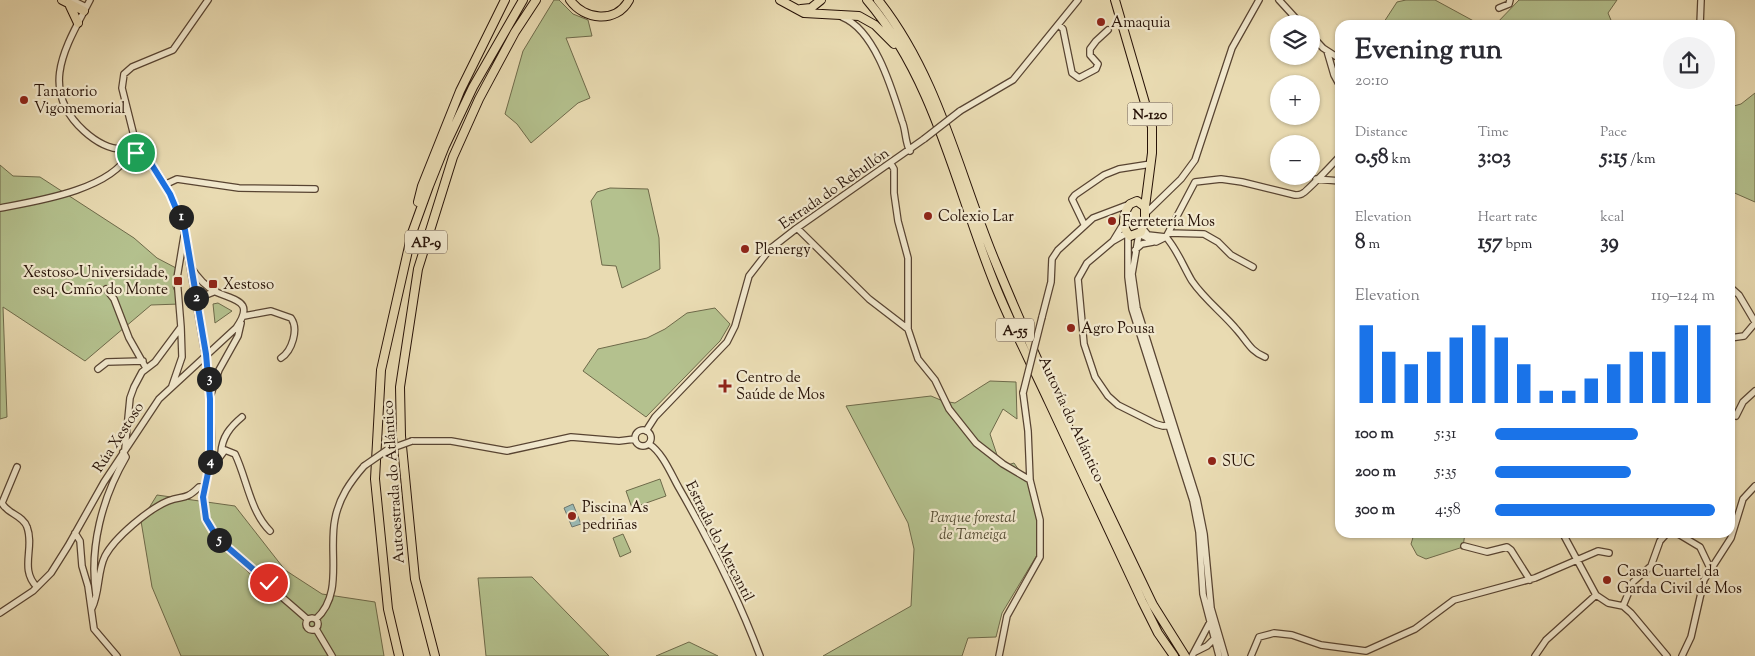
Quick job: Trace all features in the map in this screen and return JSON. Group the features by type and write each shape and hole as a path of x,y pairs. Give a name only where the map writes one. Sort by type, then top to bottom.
{"highway":[{"path":"62,0 85,9"},
{"path":"412,233 422,186 440,138 464,83 505,0"},
{"name":"Autoestrada do Atlántico","path":"399,656 388,609 376,479 381,370 412,233 445,146 492,52 523,0"},
{"name":"Autoestrada do Atlántico","path":"435,656 415,579 401,436 400,387 418,269 453,157 478,98 515,32 536,0"},
{"path":"570,0 576,8 590,16 603,16 615,14 629,0"},
{"path":"780,0 804,13 859,16 867,20 905,54"},
{"path":"792,8 811,8 822,0"},
{"name":"Autovía do Atlántico","path":"867,0 905,54 930,105 963,202 1000,296 1142,601 1158,632 1174,656"},
{"name":"Autovía do Atlántico","path":"878,0 911,48 929,83 1002,279 1153,605 1184,656"},
{"name":"N-120","path":"1115,0 1150,116 1153,139 1151,164 1140,205"},
{"path":"71,3 78,23"},
{"path":"1140,205 1141,231 1128,234 1124,219 1140,205 1146,194 1147,182"}],"street":[{"path":"90,0 61,60 59,76 63,100 71,116 87,134 107,146 127,151 137,147"},
{"path":"137,147 122,88 124,74 132,67 172,50 208,0"},
{"name":"Estrada do Rebullón","path":"646,431 655,417 727,342 735,326 746,286 754,267 770,250 797,228 891,164 960,111 1014,80 1078,0"},
{"path":"1000,656 1007,616 1040,557 1040,520 1030,480 1028,431 1023,393 1051,282 1052,258 1084,224 1114,209 1157,200 1181,179 1195,160 1232,48 1259,0"},
{"path":"1279,0 1293,15"},
{"path":"1500,8 1509,4 1510,0"},
{"path":"1700,20 1701,0"},
{"path":"830,13 847,18 866,33 875,50 902,120 910,150"},
{"path":"1058,25 1063,29 1072,73 1079,78 1096,69 1098,64 1090,55 1090,49 1108,30"},
{"path":"1320,44 1335,56"},
{"path":"1327,51 1335,77"},
{"path":"0,208 87,186 114,171 127,151 133,129"},
{"path":"129,143 145,154 176,206 185,230 204,348 210,399 210,463 203,497 206,519 218,539 307,619"},
{"path":"1320,176 1335,163"},
{"path":"891,164 894,172 894,193 898,221 908,258 908,329 918,359 935,380 949,409 976,443 1003,464 1030,480"},
{"path":"1084,224 1072,199 1075,195 1104,174 1118,169 1151,164"},
{"path":"164,185 177,179 239,188 314,189"},
{"path":"1320,179 1335,181"},
{"path":"1135,250 1142,244 1156,242 1168,235 1195,182 1238,181 1295,195 1304,193 1311,185"},
{"path":"1146,194 1151,200 1157,200"},
{"path":"1140,205 1157,200"},
{"path":"1113,240 1124,219 1123,212 1114,209"},
{"path":"797,228 869,299 908,329"},
{"path":"172,387 182,357 177,278 185,230"},
{"path":"1141,231 1148,234 1168,235 1204,234 1218,242 1231,255 1253,267"},
{"path":"1141,231 1156,242"},
{"path":"1141,231 1135,250 1132,274 1137,308 1197,517 1201,580 1209,624 1221,655"},
{"path":"1171,425 1156,424 1118,405 1100,385 1088,358 1079,306 1078,278 1087,263 1113,240 1128,234 1128,277 1132,309 1197,499 1205,548 1211,608 1221,655"},
{"path":"1168,235 1177,249 1192,281 1238,330 1249,347 1264,357"},
{"path":"191,267 208,289 206,294"},
{"path":"194,282 203,282 216,292 237,299 242,306 243,317 238,336 218,370 210,399"},
{"path":"106,289 114,298 129,338 146,368"},
{"path":"196,299 216,292"},
{"path":"1735,292 1755,322 1744,336 1735,337"},
{"path":"243,317 271,311 290,318 295,326 292,345 281,358"},
{"name":"Rúa Xestoso","path":"0,613 36,588 51,573 104,482 155,404 236,328 243,317"},
{"path":"96,599 93,555 97,532 111,490 126,457 124,451 130,398 134,387 146,368 155,362 176,337 181,327"},
{"path":"98,369 108,362 143,361"},
{"path":"1736,416 1742,402 1755,391"},
{"path":"210,463 216,462 221,453 222,442 226,434 242,417"},
{"path":"646,431 651,436 649,444 642,446 635,439 637,433 646,431"},
{"path":"316,619 328,605 331,594 333,532 338,507 348,486 364,466 387,450 412,442 450,441 507,451 571,437 619,441 635,439"},
{"name":"Estrada do Mercantil","path":"649,444 666,465 713,549 737,599 760,656"},
{"path":"221,453 225,450 235,454 243,470 259,517 270,531"},
{"path":"17,467 2,503 26,524 30,534 27,572 36,588"},
{"path":"1735,525 1743,499 1755,486"},
{"path":"92,608 96,599 104,558 130,528 167,502 188,497 198,487 205,487"},
{"path":"76,533 80,541 82,566 96,633 117,656"},
{"path":"1566,538 1580,561 1596,595 1608,603 1623,606 1667,656"},
{"path":"1623,606 1633,582 1651,566 1663,538"},
{"path":"1685,538 1700,547 1710,568"},
{"path":"1682,656 1691,637 1704,580 1731,538"},
{"path":"1464,546 1487,552 1506,547 1511,550 1530,580"},
{"path":"1205,548 1204,578 1214,638"},
{"path":"1251,656 1259,638 1274,633 1292,635 1321,645 1366,651 1415,629 1454,600 1530,580 1580,561 1598,551 1609,553"},
{"path":"1535,656 1546,640 1596,595"},
{"path":"307,619 313,617 316,619"},
{"path":"307,619 306,627 310,630 316,629"},
{"path":"316,619 318,625 316,629 332,656"},
{"path":"1193,654 1209,624"},
{"path":"1203,638 1214,638"},
{"path":"1193,654 1214,638"},
{"path":"1202,649 1213,648 1221,655"},
{"path":"1366,651 1372,656"}],"green space":[{"path":"554,0 559,0 573,14 588,20 592,36 566,38 590,98 578,103 531,143 517,124 505,114 523,51"},
{"path":"1406,0 1435,0 1472,20 1385,20 1397,2"},
{"path":"1519,0 1617,0 1608,13 1611,20 1500,20"},
{"path":"1755,93 1755,202 1735,193 1735,106 1741,104"},
{"path":"0,165 13,176 40,177 134,238 157,258 176,268 173,287 180,304 151,305 85,361 3,307 7,417 0,419"},
{"path":"610,188 648,189 659,238 660,269 622,288 616,266 602,265 591,201 597,192"},
{"path":"218,303 232,311 215,323 213,304"},
{"path":"715,308 730,324 720,341 646,417 583,371 598,349 647,338 665,329 687,313"},
{"name":"Parque forestal de Tameiga","path":"990,381 1016,382 1017,419 1003,409 990,434 1001,467 1014,463 1028,483 1037,521 1037,555 1002,613 996,637 968,638 962,656 823,656 911,606 914,549 908,523 846,406 931,396 955,403"},
{"path":"660,479 666,496 632,508 626,491"},
{"path":"157,495 235,506 285,570 322,594 375,602 384,656 181,656 152,587 141,521"},
{"path":"623,534 631,552 620,557 613,538"},
{"path":"1413,538 1464,538 1463,547 1426,559 1417,555 1411,544"},
{"path":"532,577 609,656 486,656 478,578"},
{"path":"689,642 718,656 656,656"}],"water":[{"name":"Piscina As pedriñas","path":"573,504 581,524 572,527 564,508"}],"place":[{"name":"Amaquia","path":"1101,22"},
{"name":"Tanatorio Vigomemorial","path":"24,100"},
{"name":"Colexio Lar","path":"928,216"},
{"name":"Ferretería Mos","path":"1112,221"},
{"name":"Plenergy","path":"745,249"},
{"name":"Xestoso-Universidade, esq. Cmño do Monte","path":"178,281"},
{"name":"Xestoso","path":"213,284"},
{"name":"Agro Pousa","path":"1071,328"},
{"name":"Centro de Saúde de Mos","path":"725,386"},
{"name":"SUC","path":"1212,461"},
{"name":"Piscina As pedriñas","path":"572,516"},
{"name":"Casa Cuartel da Garda Civil de Mos","path":"1607,580"}],"route":[{"path":"136,153 137,151 145,154 176,206 185,230 206,354 210,399 210,463 203,497 206,519 218,539 269,583"}]}
